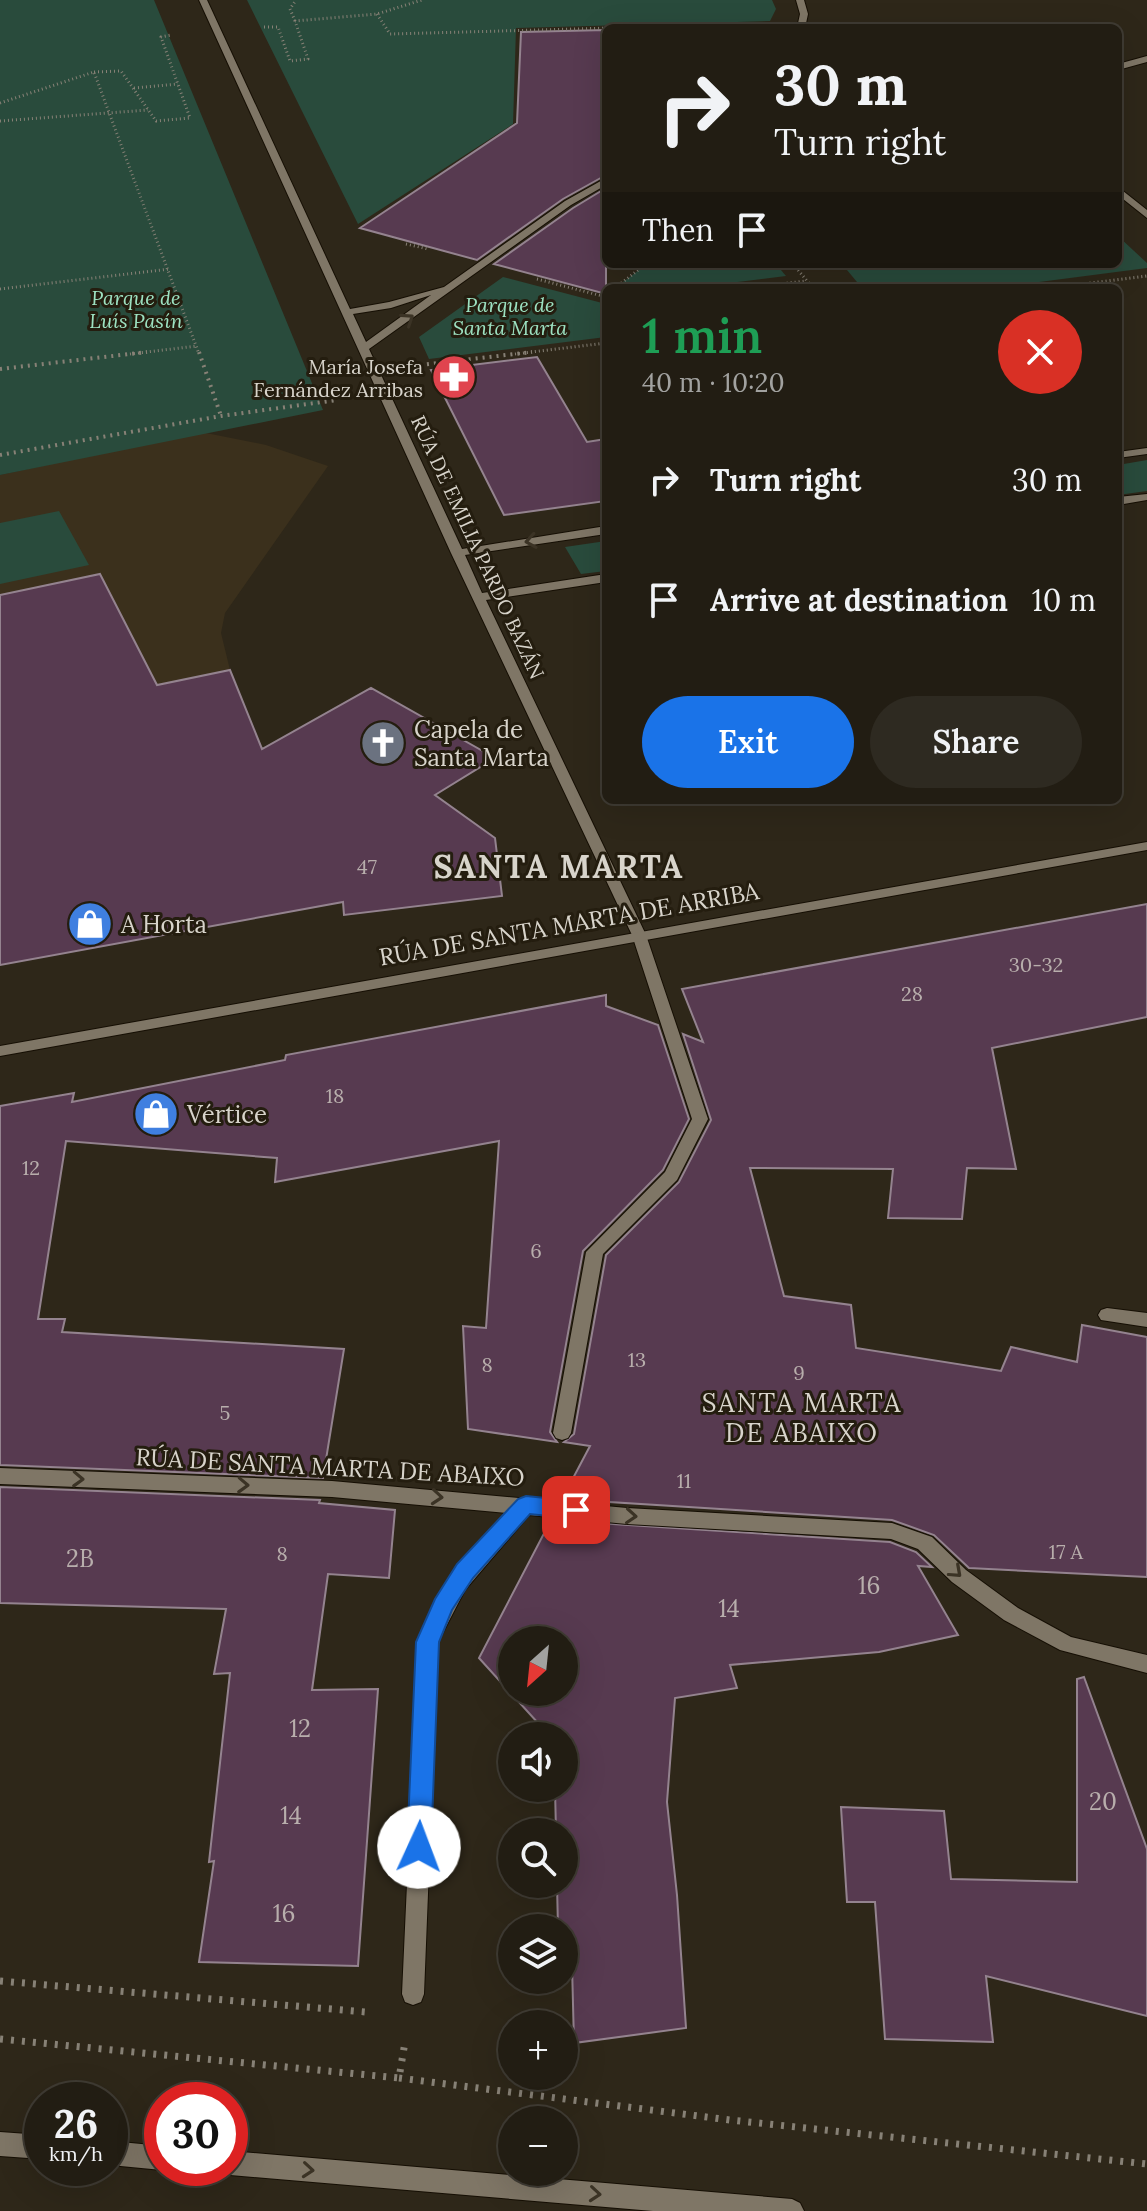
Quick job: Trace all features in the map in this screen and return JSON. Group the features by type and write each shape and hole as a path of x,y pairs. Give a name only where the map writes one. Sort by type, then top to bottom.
{"street":[{"name":"RÚA DE EMILIA PARDO BAZÁN","path":"203,0 457,553 639,935 700,1119 671,1176 595,1252 562,1433"},
{"path":"800,0 804,14 802,24"},
{"path":"1122,66 1147,59"},
{"path":"364,348 429,305 450,286 568,203 602,183"},
{"path":"1122,193 1147,215"},
{"path":"348,312 391,305 450,286"},
{"path":"1122,454 1147,451"},
{"path":"1122,500 1147,497"},
{"path":"457,553 602,531"},
{"path":"479,597 602,579"},
{"name":"RÚA DE SANTA MARTA DE ARRIBA","path":"0,1051 1147,846"},
{"path":"1107,1315 1147,1320"},
{"name":"RÚA DE SANTA MARTA DE ABAIXO","path":"0,1476 332,1489 627,1516 892,1531 925,1543 959,1576 1011,1614 1067,1644 1147,1664"},
{"path":"413,1994 428,1642 443,1605 465,1571 526,1505"},
{"path":"0,2144 24,2146"},
{"path":"248,2165 792,2211"}],"path":[{"path":"255,28 278,27 290,61 308,59 290,9 296,0"},
{"path":"295,21 377,14 422,0"},
{"path":"377,14 390,34 602,28"},
{"path":"731,24 765,23"},
{"path":"0,103 94,72 121,71 156,121 190,118 161,37 174,35"},
{"path":"94,72 170,269 221,416"},
{"path":"133,88 178,84"},
{"path":"0,121 149,110"},
{"path":"406,244 434,251"},
{"path":"620,284 641,268"},
{"path":"796,268 809,284"},
{"path":"0,289 170,269"},
{"path":"529,276 602,295"},
{"path":"1082,284 1147,276"},
{"path":"779,284 806,281"},
{"path":"411,366 602,343"},
{"path":"0,369 197,346"},
{"path":"0,455 221,416 385,394"},
{"path":"0,1981 410,2015"},
{"path":"399,2078 413,1994"},
{"path":"0,2039 399,2078 730,2120 1147,2164"}],"shaded area":[{"path":"201,432 266,445 328,466 225,613 221,633 230,670 263,753 0,895 0,475"}],"green space":[{"name":"Parque de Luís Pasín","path":"0,0 154,0 323,410 0,475"},
{"path":"247,0 772,0 776,9 770,21 516,28 513,124 358,224"},
{"path":"1122,240 1147,263 1147,268 1023,284 859,284 847,270 1122,268"},
{"name":"Parque de Santa Marta","path":"642,268 779,268 786,276 721,284 620,284"},
{"name":"Parque de Santa Marta","path":"503,277 602,303 602,337 429,359 419,337"},
{"path":"1147,460 1147,491 1122,494 1122,464"},
{"path":"59,511 89,565 0,584 0,523"},
{"path":"602,542 602,571 581,574 565,547"}],"building":[{"path":"602,30 602,177 563,199 477,260 360,228 517,123 521,32"},
{"path":"602,190 602,268 606,268 606,284 602,284 602,293 494,264"},
{"path":"537,357 587,442 602,440 602,502 504,515 431,370"},
{"path":"100,574 157,685 230,670 262,749 371,688 495,758 435,795 495,838 502,896 344,915 343,902 0,965 0,595"},
{"path":"1147,904 1147,1017 992,1048 1016,1169 967,1168 962,1219 888,1218 893,1169 750,1168 784,1296 851,1305 856,1348 1001,1371 1011,1347 1077,1362 1082,1325 1147,1337 1147,1577 969,1568 934,1535 892,1520 562,1499 590,1446 564,1442 574,1434 606,1255 679,1182 711,1120 683,1034 703,1042 682,989"},
{"path":"606,995 606,1006 658,1025 689,1119 663,1170 583,1251 550,1432 557,1442 468,1429 463,1326 486,1328 499,1141 275,1182 277,1158 66,1141 38,1319 65,1319 62,1332 344,1349 323,1478 0,1465 0,1106 74,1093 72,1102 285,1060 286,1055"},
{"path":"0,1487 320,1500 319,1503 395,1510 389,1578 328,1574 312,1690 378,1689 358,1966 199,1962 214,1861 209,1862 230,1673 214,1674 226,1609 0,1603"},
{"path":"551,1520 890,1542 916,1552 932,1567 918,1566 958,1635 879,1652 730,1665 737,1688 675,1698 667,1802 686,2028 578,2042 578,2010 573,2010 573,1994 578,1994 578,1914 558,1914 557,1898 578,1898 578,1818 556,1818 555,1802 578,1802 578,1722 537,1722 523,1706 578,1706 578,1626 498,1626 498,1679 479,1658"},
{"path":"1084,1677 1147,1849 1147,2016 986,1976 993,2042 885,2039 875,1902 847,1902 841,1807 944,1811 951,1879 1077,1882 1077,1679"}],"place":[{"name":"María Josefa Fernández Arribas","path":"454,377"},
{"name":"Capela de Santa Marta","path":"383,743"},
{"name":"A Horta","path":"90,924"},
{"name":"Vértice","path":"156,1114"}],"district":[{"name":"SANTA MARTA","path":"559,866"},
{"name":"SANTA MARTA DE ABAIXO","path":"802,1417"}],"route":[{"path":"419,1847 428,1642 443,1605 465,1571 526,1505 576,1510"}]}
